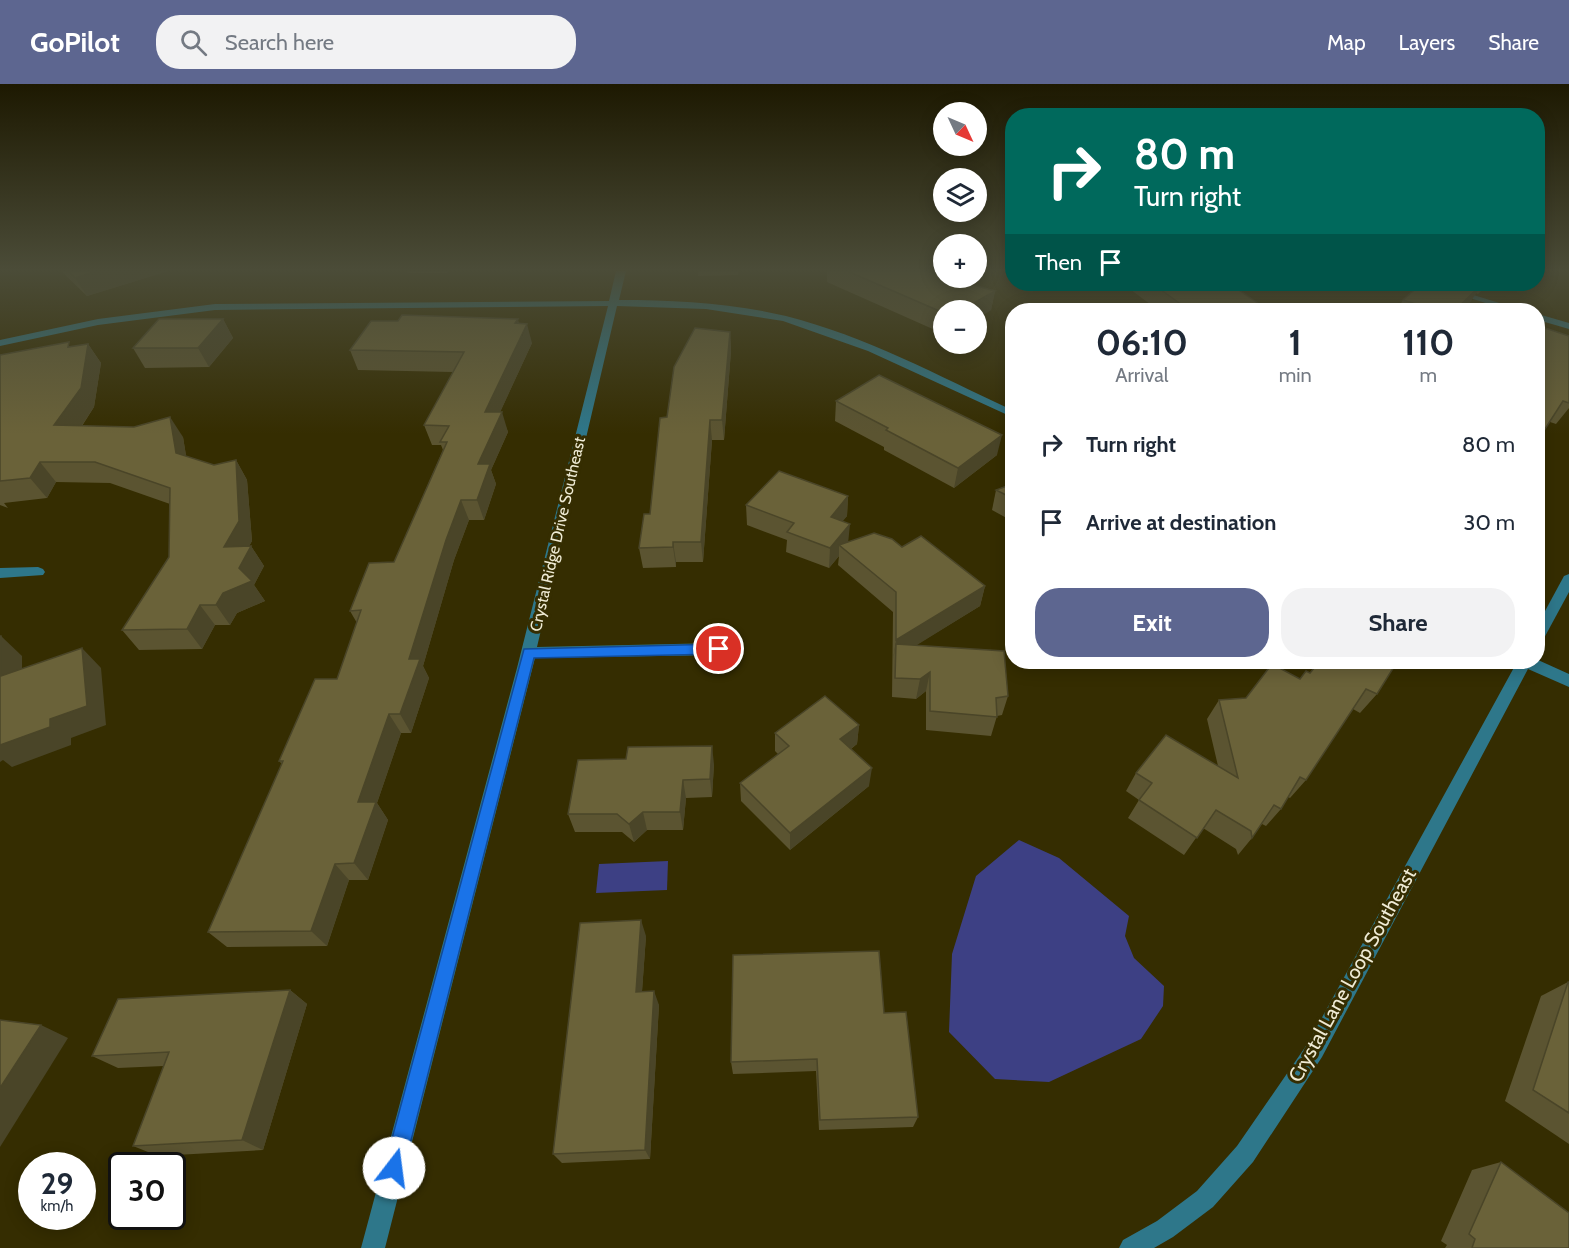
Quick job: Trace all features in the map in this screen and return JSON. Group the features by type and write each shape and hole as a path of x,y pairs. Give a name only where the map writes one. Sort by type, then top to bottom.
{"street":[{"path":"0,343 83,325"},
{"name":"Crystal Ridge Drive Southeast","path":"373,1248 529,653 607,325"},
{"path":"803,325 853,342 1005,411"},
{"path":"0,573 38,572"},
{"path":"1545,623 1569,579"},
{"path":"529,653 719,649"},
{"name":"Crystal Lane Loop Southeast","path":"1131,1248 1165,1229 1205,1198 1245,1154 1315,1050 1521,669"},
{"path":"1541,669 1569,681"}],"shaded area":[{"path":"1019,840 1059,858 1129,916 1125,936 1134,958 1164,986 1163,1006 1141,1039 1049,1082 995,1079 949,1032 952,954 976,876"},
{"path":"668,861 667,890 596,893 599,864"}],"building":[{"path":"153,325 218,325 198,348 133,348"},
{"path":"368,325 526,325 485,412 502,412 478,464 490,464 477,500 461,500 446,540 409,659 420,659 400,714 389,714 358,802 376,802 354,863 335,864 311,931 208,932 283,761 279,761 315,679 337,679 361,610 350,611 369,563 394,562 447,442 440,442 449,426 424,425 464,352 350,350"},
{"path":"695,328 730,332 722,420 710,420 701,542 673,542 673,547 639,548 644,514 650,514 660,418 667,417 674,367"},
{"path":"1545,328 1569,336 1569,403 1563,401 1545,429"},
{"path":"69,342 68,347 88,344 81,388 54,425 134,427 170,417 176,453 214,465 236,460 239,521 224,547 251,546 239,568 252,581 223,593 216,605 200,605 187,629 122,630 169,557 170,488 95,462 40,462 30,478 0,481 0,355"},
{"path":"879,375 1002,435 958,468 836,401"},
{"path":"779,471 848,496 831,517 850,524 830,548 787,532 794,523 746,505"},
{"path":"1005,487 1005,494 996,490"},
{"path":"874,533 892,539 902,547 921,536 985,586 896,640 896,592 839,545"},
{"path":"0,636 1,676 82,648 87,706 50,719 50,727 0,745"},
{"path":"896,644 1004,651 1008,696 996,698 997,717 930,711 930,672 920,679 895,678"},
{"path":"1268,669 1281,669 1300,679 1306,671 1310,673 1313,669 1393,669 1377,694 1366,689 1306,780 1300,777 1281,809 1274,805 1252,838 1251,831 1216,810 1197,838 1139,800 1152,783 1136,773 1166,735 1238,778 1219,700 1246,698"},
{"path":"825,696 859,725 840,739 872,768 790,833 740,783 789,746 775,733"},
{"path":"712,746 710,779 683,780 680,812 643,812 629,824 617,814 568,814 578,760 626,759 628,747"},
{"path":"641,920 636,992 654,991 645,1150 553,1154 580,923"},
{"path":"879,951 884,1013 906,1012 918,1117 820,1120 817,1059 731,1062 733,955"},
{"path":"1569,982 1569,1113 1533,1090"},
{"path":"290,990 242,1140 133,1146 169,1052 92,1056 118,999"},
{"path":"0,1020 41,1025 0,1088"},
{"path":"1501,1162 1569,1213 1569,1248 1472,1248 1475,1239 1469,1234"}],"route":[{"path":"394,1168 529,653 719,649"}]}
